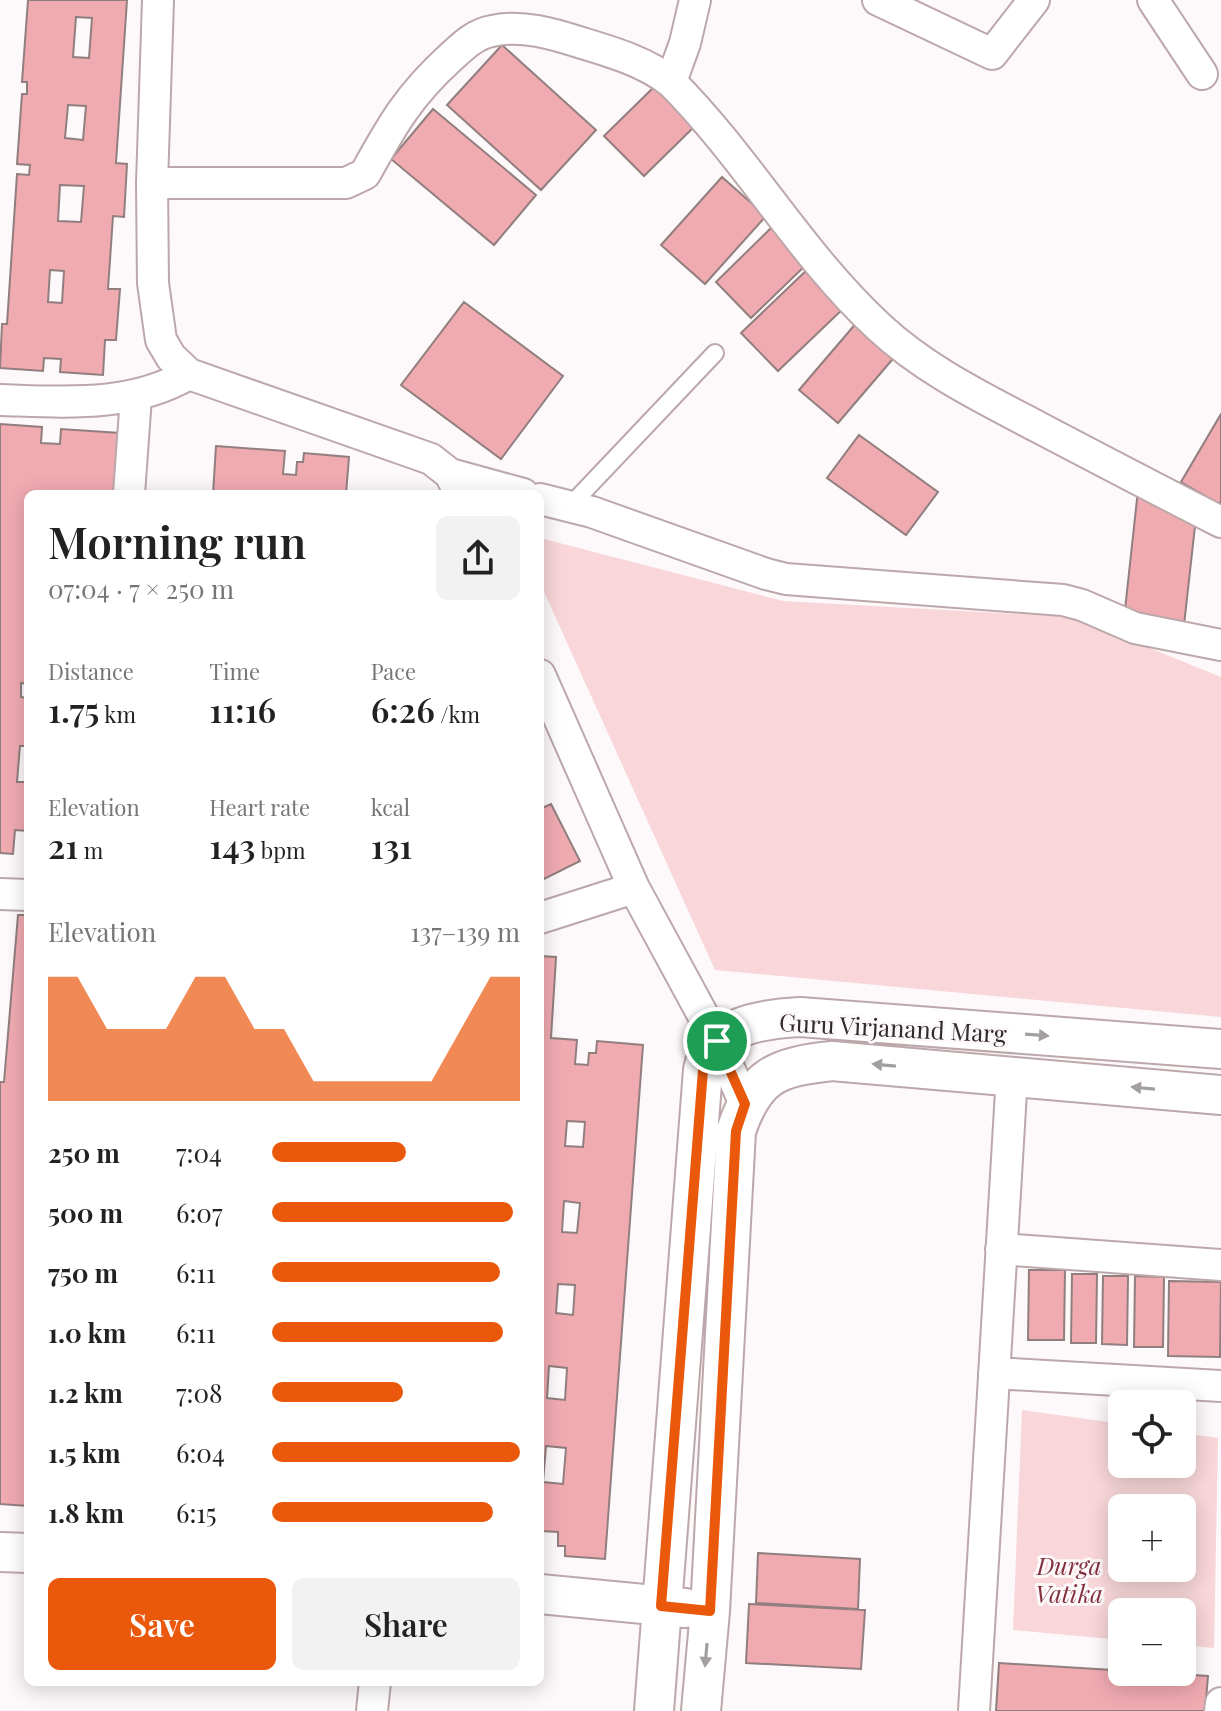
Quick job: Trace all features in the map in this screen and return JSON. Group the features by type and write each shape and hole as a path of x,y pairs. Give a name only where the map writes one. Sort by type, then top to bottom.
{"street":[{"path":"158,0 152,183 153,283 156,323 171,357 189,374 431,459 455,484 496,490"},
{"path":"671,82 685,43 695,0"},
{"path":"878,0 992,54 1034,0"},
{"path":"1153,0 1202,74"},
{"path":"152,183 346,183 356,180 365,174 399,113 424,82 473,38 492,30 528,30 567,38 622,57 671,82 782,214 805,248 839,288 881,330 924,362 978,395 1221,522"},
{"path":"0,400 108,401 161,389 189,374"},
{"path":"129,490 136,397"},
{"path":"544,500 776,577 1063,600 1135,628 1221,645"},
{"path":"544,684 634,888 717,1041 745,1104 736,1131 710,1611 701,1711"},
{"path":"544,917 634,888"},
{"path":"0,894 24,895"},
{"name":"Guru Virjanand Marg","path":"717,1041 750,1024 774,1018 800,1017 1221,1049"},
{"path":"654,1711 703,1070 709,1049 717,1041"},
{"name":"Guru Virjanand Marg","path":"745,1104 761,1085 784,1068 832,1061 1221,1095"},
{"path":"974,1711 1012,1075"},
{"path":"1001,1249 1221,1265"},
{"path":"994,1373 1221,1386"},
{"path":"0,1552 24,1553"},
{"path":"544,1594 710,1611"},
{"path":"372,1711 375,1686"},
{"path":"1220,1711 1221,1703"}],"lane":[{"path":"569,507 715,353"}],"green space":[{"path":"544,539 783,601 1073,617 1221,677 1221,1017 715,970 544,592"},
{"name":"Durga Vatika","path":"1022,1410 1108,1422 1108,1478 1196,1478 1196,1435 1218,1438 1214,1648 1196,1646 1196,1598 1108,1598 1108,1639 1013,1630"}],"building":[{"path":"28,0 127,0 116,163 127,164 124,217 113,216 108,289 120,289 116,340 105,340 103,375 60,372 61,359 44,358 43,371 0,368 2,324 7,324 17,174 29,175 30,165 17,164 22,94 27,94 27,82 22,82","holes":["76,17 92,18 89,58 73,57","68,105 86,106 83,140 65,138","60,185 84,186 81,222 58,221","50,270 64,271 62,303 48,302"]},
{"path":"502,45 596,130 541,190 447,105"},
{"path":"658,83 698,123 644,176 604,136"},
{"path":"433,109 536,195 494,245 391,159"},
{"path":"722,177 766,216 705,284 661,245"},
{"path":"775,224 811,260 751,318 716,282"},
{"path":"810,267 847,305 778,371 741,333"},
{"path":"464,302 563,376 501,459 401,385"},
{"path":"858,321 897,354 838,423 799,390"},
{"path":"1221,414 1221,501 1219,504 1181,482"},
{"path":"0,424 42,427 41,443 60,444 61,429 120,433 116,490 24,490 24,683 21,683 21,697 24,697 24,746 20,746 17,782 24,782 24,831 15,830 13,854 0,853"},
{"path":"859,435 938,492 906,535 827,478"},
{"path":"216,446 285,451 283,474 296,475 297,462 303,462 304,453 349,457 346,490 213,490"},
{"path":"1138,490 1196,517 1184,625 1124,619"},
{"path":"551,804 580,861 544,879 544,807"},
{"path":"18,915 24,915 24,1506 0,1504 0,1082 4,1082"},
{"path":"544,956 556,957 551,1038 577,1040 575,1064 588,1065 589,1053 596,1053 597,1041 643,1045 605,1559 565,1556 565,1546 558,1546 558,1532 544,1531 544,1482 563,1484 566,1448 546,1446 544,1470","holes":["567,1121 585,1122 583,1147 565,1146","564,1201 580,1203 577,1233 562,1232","558,1284 575,1285 573,1315 556,1313","549,1366 567,1368 565,1400 547,1398"]},
{"path":"1029,1270 1065,1270 1064,1340 1028,1340"},
{"path":"1072,1274 1097,1274 1096,1343 1071,1343"},
{"path":"1103,1276 1128,1276 1127,1345 1102,1344"},
{"path":"1135,1276 1164,1277 1163,1347 1134,1347"},
{"path":"1169,1281 1221,1282 1220,1357 1168,1356"},
{"path":"758,1553 860,1559 858,1609 756,1603"},
{"path":"749,1604 865,1610 861,1669 746,1663"},
{"path":"999,1663 1108,1670 1108,1686 1196,1686 1196,1675 1208,1676 1205,1711 996,1711"}],"route":[{"path":"717,1041 745,1104 736,1131 710,1611 661,1606 703,1070 709,1049 717,1041"}]}
